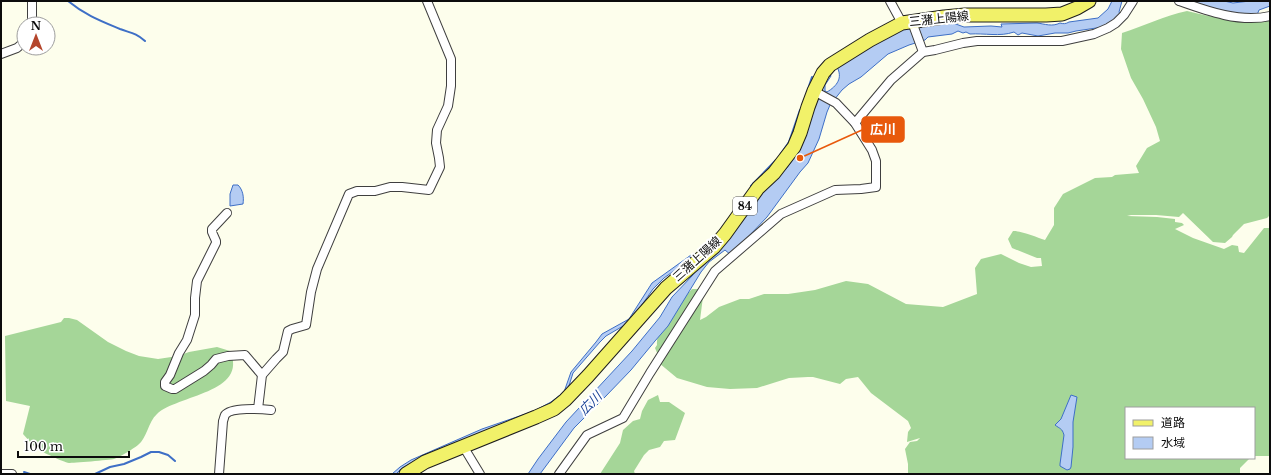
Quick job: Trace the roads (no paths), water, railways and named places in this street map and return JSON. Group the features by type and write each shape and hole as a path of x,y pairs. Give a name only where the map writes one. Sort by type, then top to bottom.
{"main road":[{"name":"三潴上陽線","path":"406,474 425,462 554,409 565,400 666,288 714,247 758,188 783,162 794,147 808,107 817,92 823,73 830,65 870,40 910,24 944,17 965,15 1062,14 1089,1"}],"street":[{"path":"32,1 32,16"},
{"path":"258,409 262,375 283,352 288,331 306,325 311,292 317,269 349,194 357,191 375,191 390,187 429,190 440,167 436,143 437,130 450,99 451,59 427,1"},
{"path":"890,1 910,24 923,52"},
{"path":"855,123 891,80 923,52 977,41 1062,41 1094,34 1116,23 1133,1"},
{"path":"1179,1 1220,14 1238,17 1262,18 1270,16"},
{"path":"1,54 16,48"},
{"path":"559,474 587,435 623,418 715,271 781,214 835,190 876,187 876,161 872,150 855,123 836,103 817,92"},
{"path":"227,213 212,229 216,243 197,281 195,315 187,340 165,382 165,386 175,389 204,371 216,359 228,356 245,355 262,375"},
{"path":"219,474 223,421 225,415 231,410 271,410"},
{"path":"463,446 480,474"},
{"path":"1,474 12,474"}],"water":[{"path":"1112,1 1122,1 1119,12 1120,14 1117,18 1103,27 1038,36 1022,33 1018,35 1014,32 1003,34 970,34 958,31 952,34 928,37 925,40 888,54 861,77 849,84 830,105 819,139 808,163 767,217 731,255 725,250 709,262 701,272 668,326 631,370 574,428 540,474 528,474 566,422 632,351 660,317 672,297 692,276 770,182 786,169 792,161 820,90 830,74 831,76 825,85 825,91 827,92 831,90 838,81 839,71 837,67 833,67 903,29 951,20 953,23 964,27 1002,27 1001,24 1064,24 1098,18 1108,9"},
{"path":"1189,1 1224,1 1233,3 1270,1 1270,6 1259,10 1257,15 1239,14"},
{"path":"233,185 238,185 241,189 243,204 230,206 230,194"},
{"path":"691,255 693,257 664,278 653,289 630,322 606,336 600,342 573,373 567,392 554,403 411,463 402,468 396,474 392,474 411,460 482,429 534,411 551,402 564,392 571,372 602,334 629,319 652,283"},
{"path":"1071,395 1077,397 1073,422 1071,467 1067,470 1060,466 1064,435 1062,430 1055,425 1061,419"}],"waterway":[{"path":"68,1 93,17 136,35 145,41"},
{"path":"808,89 812,77"},
{"path":"780,155 789,142 800,110"},
{"path":"751,186 776,160"},
{"path":"95,474 110,467 124,464 151,452 159,452 168,455 175,461"},
{"path":"24,472 30,474"}],"place":[{"name":"広川","path":"800,158"}]}
